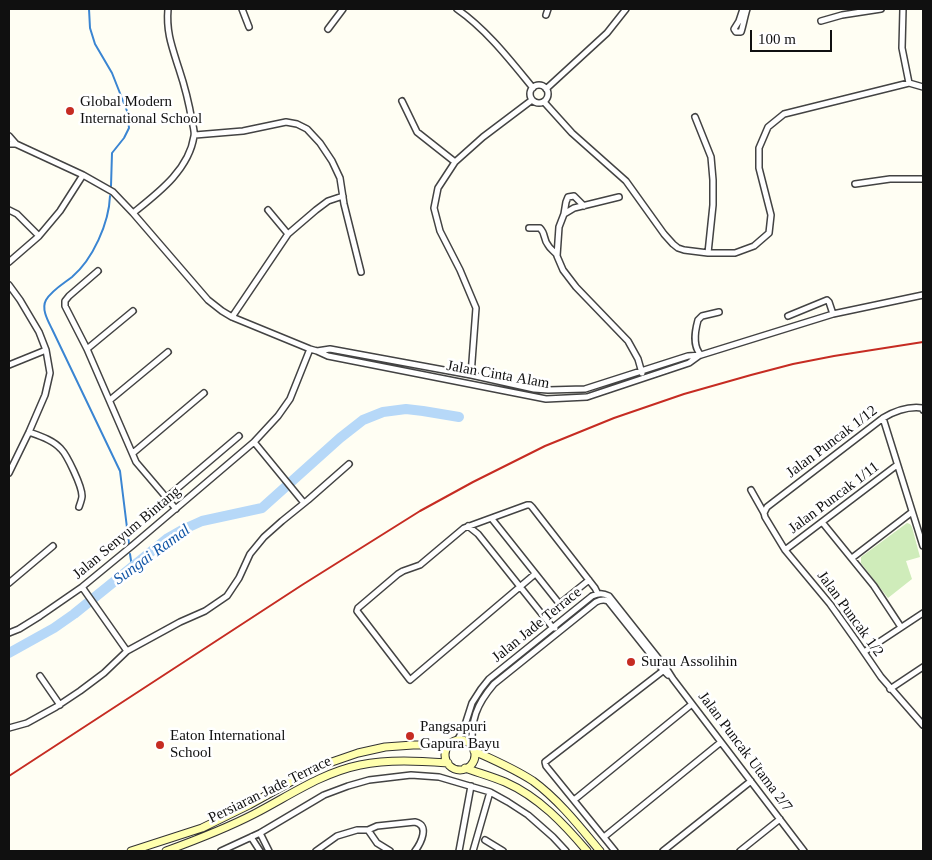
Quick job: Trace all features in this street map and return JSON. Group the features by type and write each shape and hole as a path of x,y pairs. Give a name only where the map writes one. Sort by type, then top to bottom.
{"street":[{"path":"133,213 160,191 182,168 195,135 188,97 169,38 168,9"},
{"path":"242,9 249,27"},
{"path":"328,29 343,9"},
{"path":"457,9 477,24 533,88"},
{"path":"546,89 607,33 626,9"},
{"path":"821,21 842,15 881,9"},
{"path":"903,9 902,48 909,83"},
{"path":"544,102 572,133 626,181 664,234 678,248 708,253 735,253 754,246 769,232 771,215 759,168 758,148 768,127 784,114 909,83 923,87"},
{"path":"532,100 530,93 533,88 538,86 544,87 548,92 544,102"},
{"path":"532,100 539,103 544,102"},
{"path":"471,375 476,308 460,270 440,231 434,208 438,188 455,162 483,137 532,100"},
{"path":"402,101 417,132 455,162"},
{"path":"695,117 711,157 713,205 708,253"},
{"path":"195,135 243,132 286,122 297,124 307,129 320,143 340,178 361,272"},
{"name":"Jalan Cinta Alam","path":"9,136 16,144 83,175 113,192 208,300 222,311 232,317 328,356 546,398 587,397 689,363 700,355"},
{"name":"Jalan Cinta Alam","path":"9,144 16,144"},
{"path":"9,262 39,236 60,211 83,175"},
{"path":"855,184 890,179 923,179"},
{"path":"232,317 288,234 328,201 343,196"},
{"path":"557,256 559,227 568,196 574,196 584,206"},
{"path":"564,214 574,208 619,197"},
{"path":"9,210 17,214 39,236"},
{"path":"268,210 288,234"},
{"path":"529,228 540,228 545,232 548,246 553,249 576,287 628,341 638,359 644,378"},
{"path":"98,271 65,301 65,306 87,349 136,462 176,509"},
{"path":"9,286 20,300 39,332 46,350 50,373 45,395 9,473"},
{"name":"Jalan Cinta Alam","path":"318,351 330,349 541,390 577,390 593,387 688,356 700,355 833,314 923,294"},
{"path":"788,316 826,300 829,302 833,314"},
{"path":"87,349 133,311"},
{"path":"700,355 695,345 698,320 702,316 719,312"},
{"name":"Jalan Senyum Bintang","path":"9,633 40,616 82,586 133,546 254,442 278,416 290,399 310,349"},
{"path":"9,365 46,350"},
{"path":"110,400 168,352"},
{"path":"133,453 204,393"},
{"name":"Jalan Puncak 1/12","path":"764,512 767,507 882,418 895,410 915,407 922,409"},
{"path":"882,418 923,546"},
{"path":"29,432 52,442 61,449 68,459 80,487 82,496 79,507"},
{"path":"166,498 239,436"},
{"path":"254,442 303,501"},
{"path":"9,728 27,723 60,705 104,673 127,651 180,622 205,611 227,596 239,578 250,554 264,537 303,501 350,464"},
{"name":"Jalan Puncak 1/11","path":"786,550 897,465"},
{"name":"Jalan Puncak 1/2","path":"751,490 765,517 786,550 830,604 880,677 923,724"},
{"path":"535,574 410,680 357,611 358,608 398,574 420,565 468,526 530,505 598,594"},
{"path":"852,558 912,512"},
{"path":"492,518 558,602 560,603 589,580"},
{"path":"822,522 874,586 901,627"},
{"path":"468,526 478,534 553,628 563,628"},
{"path":"9,583 53,546"},
{"path":"82,586 127,651"},
{"name":"Jalan Jade Terrace","path":"457,740 464,728 472,703 489,679 592,596 604,593 609,596 664,669"},
{"name":"Jalan Jade Terrace","path":"473,749 472,730 474,719 486,693 494,684 596,602 608,601 664,669"},
{"path":"864,652 923,613"},
{"path":"550,638 553,628"},
{"path":"890,688 923,667"},
{"path":"615,851 546,766 545,762 664,669"},
{"name":"Jalan Puncak Utama 2/7","path":"664,669 804,851"},
{"path":"40,676 60,705"},
{"path":"574,800 692,704"},
{"path":"473,749 474,759 466,768 456,769 448,763 445,754 449,746 457,740 466,741 473,749 512,769 546,792 600,851"},
{"path":"604,837 721,742"},
{"name":"Persiaran Jade Terrace","path":"131,851 202,828 326,764 358,753 385,747 414,745 449,746"},
{"name":"Persiaran Jade Terrace","path":"166,851 214,833 331,773 360,765 388,761 448,763"},
{"path":"466,768 505,782 525,793 557,818 588,851"},
{"path":"221,851 260,833 324,795 369,780 411,776 439,778 490,792 528,815 566,851"},
{"path":"664,851 751,781"},
{"path":"459,851 471,786"},
{"path":"473,851 490,792"},
{"path":"740,851 780,819"},
{"path":"316,851 337,836 357,830 368,830 377,826 415,822 420,823 424,828 415,851"},
{"path":"368,830 377,843 390,851"},
{"path":"260,833 269,851"},
{"path":"251,837 260,851"},
{"path":"485,840 503,851"}],"green space":[{"path":"907,523 912,527 920,557 906,561 912,579 888,598 861,563 861,557"}],"waterway":[{"path":"89,9 90,28 95,44 112,73 127,111 129,128 112,153 111,186"},
{"path":"110,196 107,218 93,251 80,269 48,296 44,307 49,322 120,471 129,544"},
{"name":"Sungai Ramal","path":"9,653 54,628 74,614 168,538 202,521 262,508 340,438 363,420 383,412 406,409 459,417"},
{"path":"130,554 132,567"}],"railway":[{"path":"9,776 302,585 420,511 545,446 614,418 684,394 751,375 834,356 923,342"}],"place":[{"name":"Global Modern International School","path":"70,111"},
{"name":"Surau Assolihin","path":"631,662"},
{"name":"Pangsapuri Gapura Bayu","path":"410,736"},
{"name":"Eaton International School","path":"160,745"}]}
